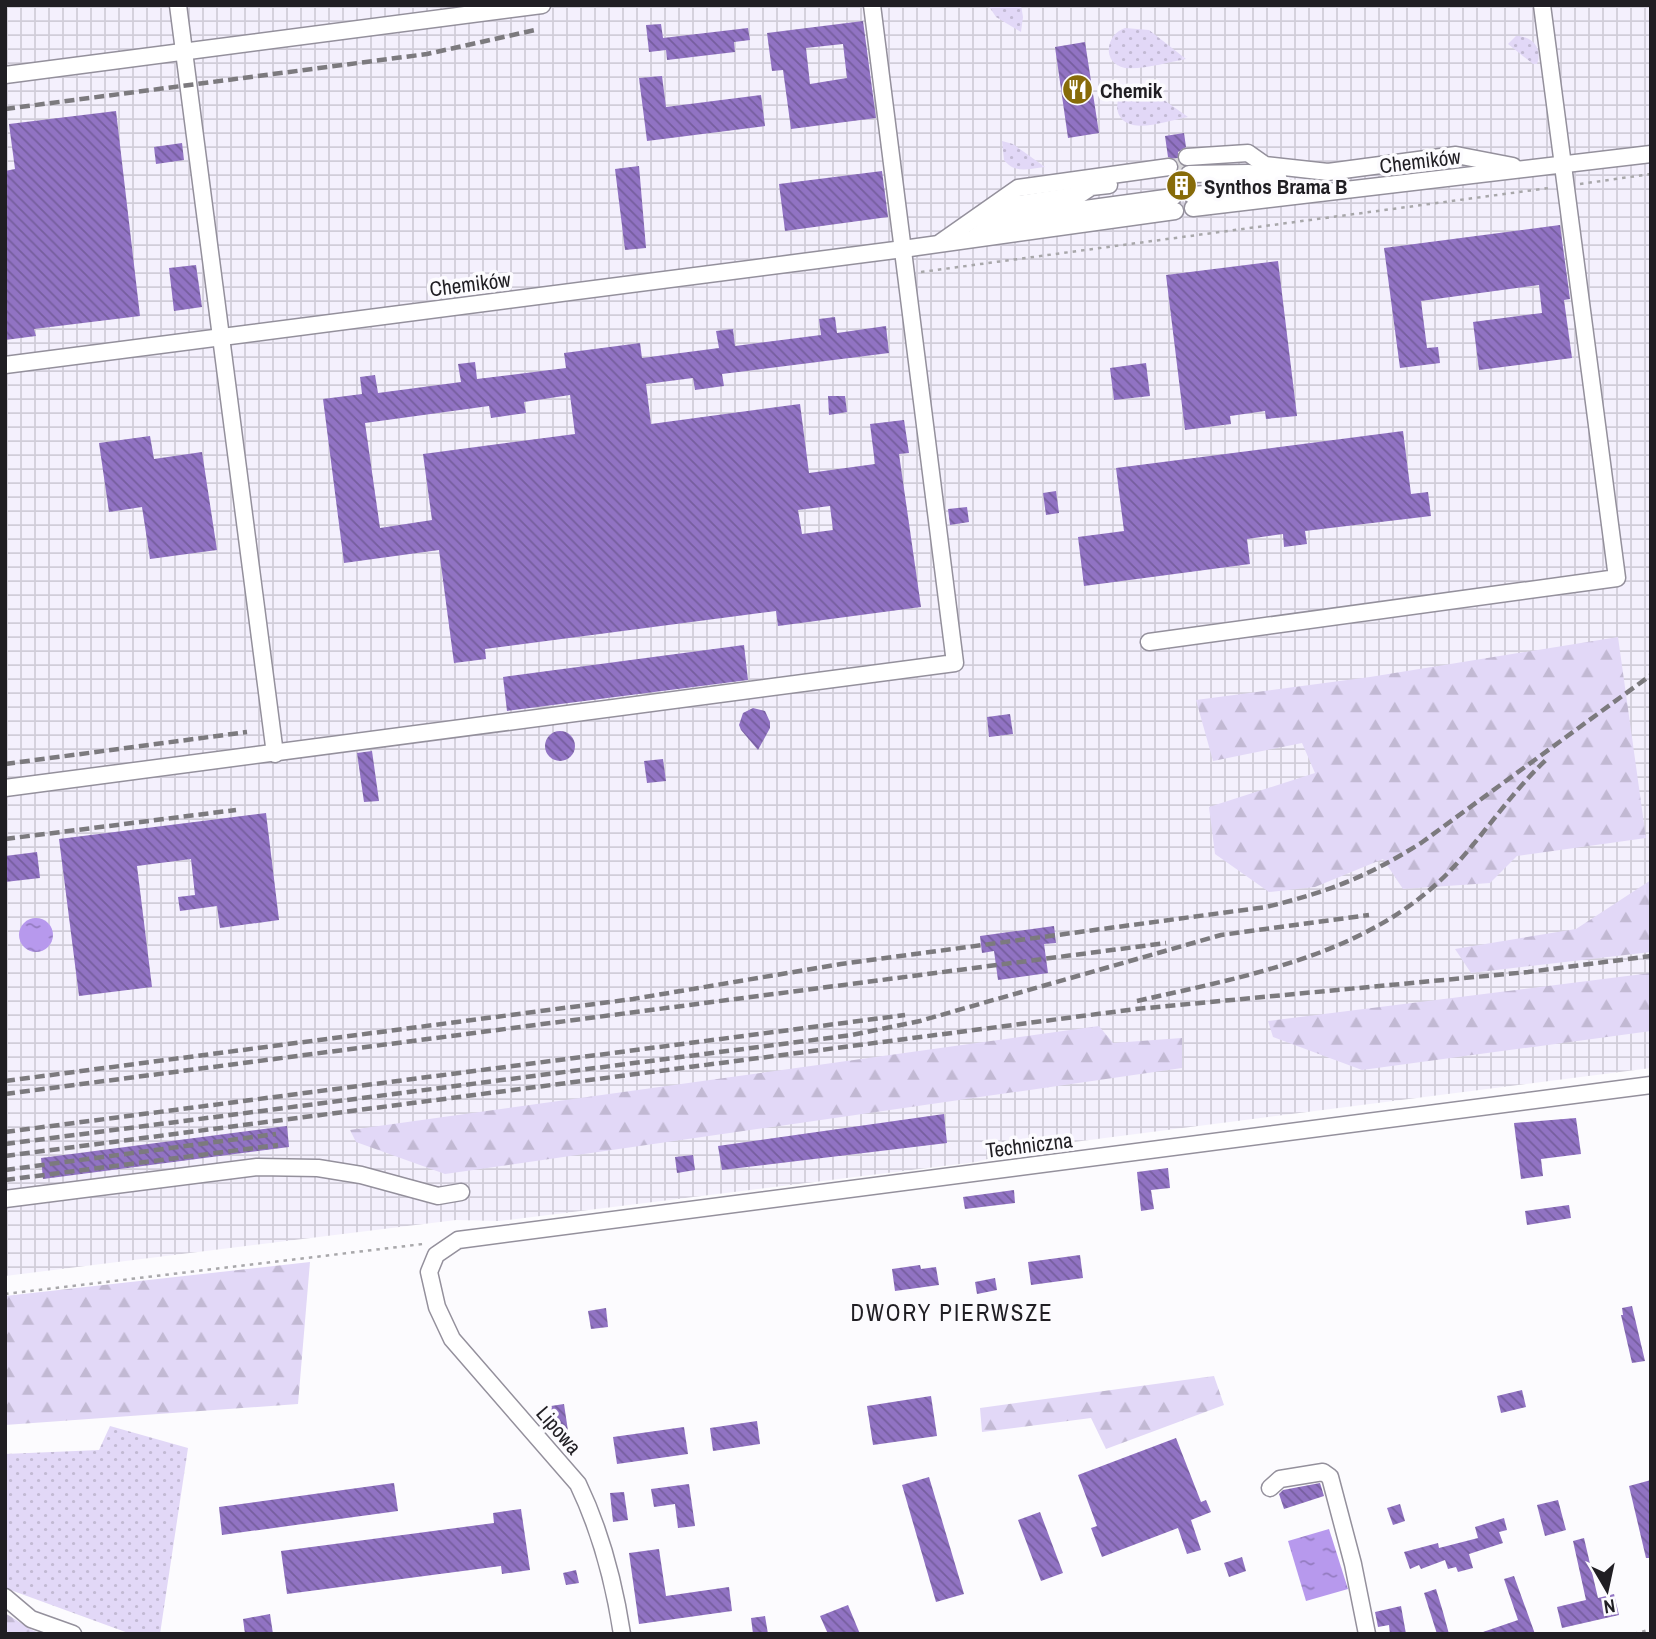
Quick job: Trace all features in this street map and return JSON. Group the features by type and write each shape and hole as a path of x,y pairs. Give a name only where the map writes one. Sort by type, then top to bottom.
{"street":[{"path":"178,5 275,754"},
{"path":"5,75 542,5"},
{"path":"5,788 955,663 872,5"},
{"path":"1149,642 1617,578 1542,5"},
{"path":"1482,160 1328,180 1188,165 1248,153 1265,165 1328,172 1456,155 1482,160 1529,170"},
{"name":"Chemików","path":"1192,202 1467,177 1651,154"},
{"name":"Chemików","path":"939,243 986,208 1018,188 1169,168 1091,187 1079,195 986,208"},
{"name":"Chemików","path":"5,365 903,249 1174,204"},
{"name":"Techniczna","path":"429,1272 436,1255 458,1240 1651,1085"},
{"path":"5,1199 257,1167 318,1168 361,1175 438,1196 461,1192"},
{"name":"Lipowa","path":"429,1272 437,1307 452,1339 579,1485 592,1512 615,1587 622,1634"},
{"path":"1270,1488 1280,1479 1323,1472 1330,1477 1353,1564 1367,1634"},
{"path":"5,1597 31,1619 73,1634"}],"path":[{"path":"907,274 1651,174"},
{"path":"5,1294 430,1243"},
{"path":"1634,1634 1651,1629"}],"shaded area":[{"path":"5,5 1651,5 1651,1068 1035,1147 976,1162 499,1221 456,1220 5,1276"}],"green space":[{"path":"988,5 1021,5 1021,32 996,17"},
{"path":"1125,28 1149,30 1186,59 1139,68 1117,65 1109,55 1110,42"},
{"path":"1516,36 1527,38 1535,44 1537,64 1533,64 1508,44"},
{"path":"1133,85 1147,88 1188,117 1146,125 1126,122 1118,112 1117,105 1122,93"},
{"path":"1002,141 1013,144 1045,167 1022,170 1008,164 1004,160"},
{"path":"1618,637 1646,838 1517,856 1490,883 1403,889 1383,859 1315,887 1269,892 1215,854 1209,807 1315,773 1302,743 1213,761 1196,700 1370,677"},
{"path":"1651,880 1651,952 1471,973 1455,949 1576,929"},
{"path":"1651,973 1651,1031 1362,1070 1273,1037 1268,1021"},
{"path":"1099,1026 1113,1043 1182,1038 1182,1068 445,1174 356,1142 350,1130"},
{"path":"310,1262 298,1404 5,1425 5,1296"},
{"path":"1214,1376 1224,1405 1106,1449 1091,1418 982,1432 980,1408"},
{"path":"110,1426 188,1448 160,1634 131,1634 5,1588 5,1454 99,1450"},
{"path":"5,1613 32,1630 42,1634 5,1634"}],"water":[{"path":"36,918 48,923 53,935 48,947 36,952 24,947 19,935 24,923"},
{"path":"1329,1529 1348,1589 1306,1601 1288,1541"}],"building":[{"path":"863,21 876,118 791,129 783,70 772,71 767,33","holes":["843,44 847,78 810,84 806,48"]},
{"path":"661,24 663,38 748,28 750,40 734,42 735,52 667,60 666,50 649,52 646,25"},
{"name":"Chemik","path":"1085,42 1099,133 1068,138 1055,47"},
{"path":"662,76 666,107 761,95 765,126 647,141 639,78"},
{"path":"116,111 140,316 34,329 36,336 5,340 5,171 15,169 9,124"},
{"path":"1184,133 1186,147 1178,152 1178,161 1168,157 1165,136"},
{"path":"182,143 184,160 156,164 154,147"},
{"path":"1178,163 1182,166 1180,179 1190,185 1182,192 1172,187 1171,177 1178,172"},
{"path":"639,166 646,248 625,250 615,169"},
{"path":"882,171 888,217 785,231 779,184"},
{"path":"1560,225 1570,299 1564,300 1572,358 1479,370 1473,322 1542,313 1539,285 1421,301 1427,348 1438,347 1440,363 1400,368 1384,248"},
{"path":"1278,261 1297,416 1266,419 1265,411 1230,416 1231,424 1185,430 1166,275"},
{"path":"196,265 202,307 174,311 169,268"},
{"path":"835,317 837,333 886,326 889,353 722,374 724,386 695,390 693,378 646,384 651,424 800,404 809,473 875,464 870,424 904,420 909,453 899,454 921,607 778,626 776,611 485,649 486,659 454,663 439,550 344,563 323,399 362,394 360,377 375,375 378,393 461,382 458,364 475,362 477,379 566,368 564,353 640,343 642,358 719,348 716,331 733,329 735,346 821,335 819,319","holes":["570,395 575,434 423,454 432,520 380,528 365,423 489,406 491,418 526,413 524,402","830,506 833,530 802,534 798,510"]},
{"path":"1146,363 1150,396 1114,400 1110,368"},
{"path":"828,396 845,396 847,412 829,415"},
{"path":"1403,431 1411,494 1428,492 1431,516 1305,531 1307,544 1284,547 1283,534 1247,539 1250,564 1084,586 1078,537 1124,531 1116,468"},
{"path":"150,436 154,459 202,452 217,550 150,559 142,507 109,512 99,443"},
{"path":"1056,491 1059,513 1046,515 1043,493"},
{"path":"967,507 969,522 950,525 948,509"},
{"path":"744,645 748,680 507,711 503,677"},
{"path":"753,708 765,711 770,722 770,728 758,750 739,725 743,713"},
{"path":"1010,714 1013,734 989,737 987,717"},
{"path":"560,731 571,735 575,746 571,757 560,761 549,757 545,746 549,735"},
{"path":"372,751 379,801 364,802 357,753"},
{"path":"663,759 666,781 647,783 644,761"},
{"path":"266,813 279,920 220,928 217,906 180,911 178,897 195,895 191,859 137,866 152,987 79,996 59,839"},
{"path":"37,852 40,878 5,882 5,856"},
{"path":"1054,926 1056,943 1044,944 1048,973 998,980 994,951 982,953 980,936"},
{"path":"944,1114 947,1143 722,1170 718,1146"},
{"path":"1576,1118 1581,1154 1541,1159 1543,1176 1521,1179 1514,1123"},
{"path":"287,1126 289,1147 43,1179 41,1158"},
{"path":"693,1155 695,1170 677,1173 675,1157"},
{"path":"1168,1168 1170,1188 1151,1190 1154,1209 1141,1211 1137,1172"},
{"path":"1014,1190 1015,1203 965,1209 963,1197"},
{"path":"1569,1205 1571,1218 1527,1225 1525,1211"},
{"path":"1080,1255 1083,1278 1031,1285 1028,1262"},
{"path":"920,1265 921,1269 936,1267 939,1285 895,1291 892,1269"},
{"path":"995,1278 997,1290 977,1294 975,1282"},
{"path":"1632,1306 1645,1361 1632,1363 1621,1315 1622,1308"},
{"path":"606,1308 608,1327 591,1329 588,1311"},
{"path":"1522,1390 1526,1407 1501,1413 1497,1396"},
{"path":"931,1396 937,1436 873,1445 867,1406"},
{"path":"564,1404 568,1431 556,1433 551,1406"},
{"path":"757,1421 760,1444 713,1451 710,1428"},
{"path":"684,1427 688,1454 617,1464 613,1437"},
{"path":"1176,1438 1201,1502 1206,1500 1211,1512 1191,1520 1201,1550 1187,1554 1178,1528 1102,1557 1091,1528 1097,1526 1078,1475"},
{"path":"929,1477 964,1594 936,1602 902,1485"},
{"path":"1651,1480 1651,1558 1646,1558 1629,1486"},
{"path":"394,1483 398,1511 222,1535 219,1507"},
{"path":"1320,1483 1324,1496 1284,1509 1279,1494 1283,1490"},
{"path":"689,1484 695,1526 678,1528 675,1504 654,1507 651,1489"},
{"path":"624,1492 628,1520 613,1522 610,1493"},
{"path":"1558,1500 1566,1530 1545,1536 1537,1505"},
{"path":"1400,1504 1405,1521 1393,1525 1387,1508"},
{"path":"521,1509 530,1570 502,1574 501,1566 287,1594 281,1551 494,1523 493,1513"},
{"path":"1040,1512 1063,1573 1041,1581 1018,1520"},
{"path":"1504,1518 1507,1530 1499,1532 1503,1543 1469,1554 1473,1568 1458,1572 1456,1567 1448,1569 1445,1560 1421,1569 1419,1565 1410,1569 1404,1552 1438,1543 1439,1548 1478,1538 1475,1527"},
{"path":"1584,1538 1598,1598 1614,1594 1619,1615 1562,1628 1557,1607 1586,1600 1573,1541"},
{"path":"659,1549 666,1596 729,1587 732,1611 639,1624 629,1553"},
{"path":"1242,1557 1246,1571 1229,1577 1224,1563"},
{"path":"576,1570 579,1583 566,1585 563,1573"},
{"path":"1514,1576 1535,1634 1483,1634 1518,1620 1504,1579"},
{"path":"1436,1589 1449,1634 1437,1634 1424,1593"},
{"path":"848,1605 860,1634 828,1634 820,1616"},
{"path":"1401,1606 1406,1634 1390,1634 1389,1625 1378,1627 1375,1612"},
{"path":"270,1614 273,1634 245,1634 243,1619"},
{"path":"765,1616 768,1634 753,1634 751,1618"}],"tunnel":[{"path":"1169,167 1188,165"}],"railway":[{"path":"5,109 427,54 535,30"},
{"path":"5,1081 633,999 841,964 1266,907 1346,882 1421,843 1651,675"},
{"path":"5,764 247,732"},
{"path":"1137,1001 1302,959 1342,944 1379,925 1415,902 1447,874 1548,758"},
{"path":"5,839 236,810"},
{"path":"5,1144 852,1035 920,1021 1221,935 1369,915"},
{"path":"5,1094 1166,943"},
{"path":"5,1156 1136,1009 1528,972 1651,956"},
{"path":"5,1132 905,1015"},
{"path":"5,1170 276,1134"},
{"path":"5,1180 278,1145"}],"place":[{"name":"Chemik","path":"1077,90"},
{"name":"Synthos Brama B","path":"1181,186"}],"district":[{"name":"DWORY PIERWSZE","path":"952,1312"}]}
